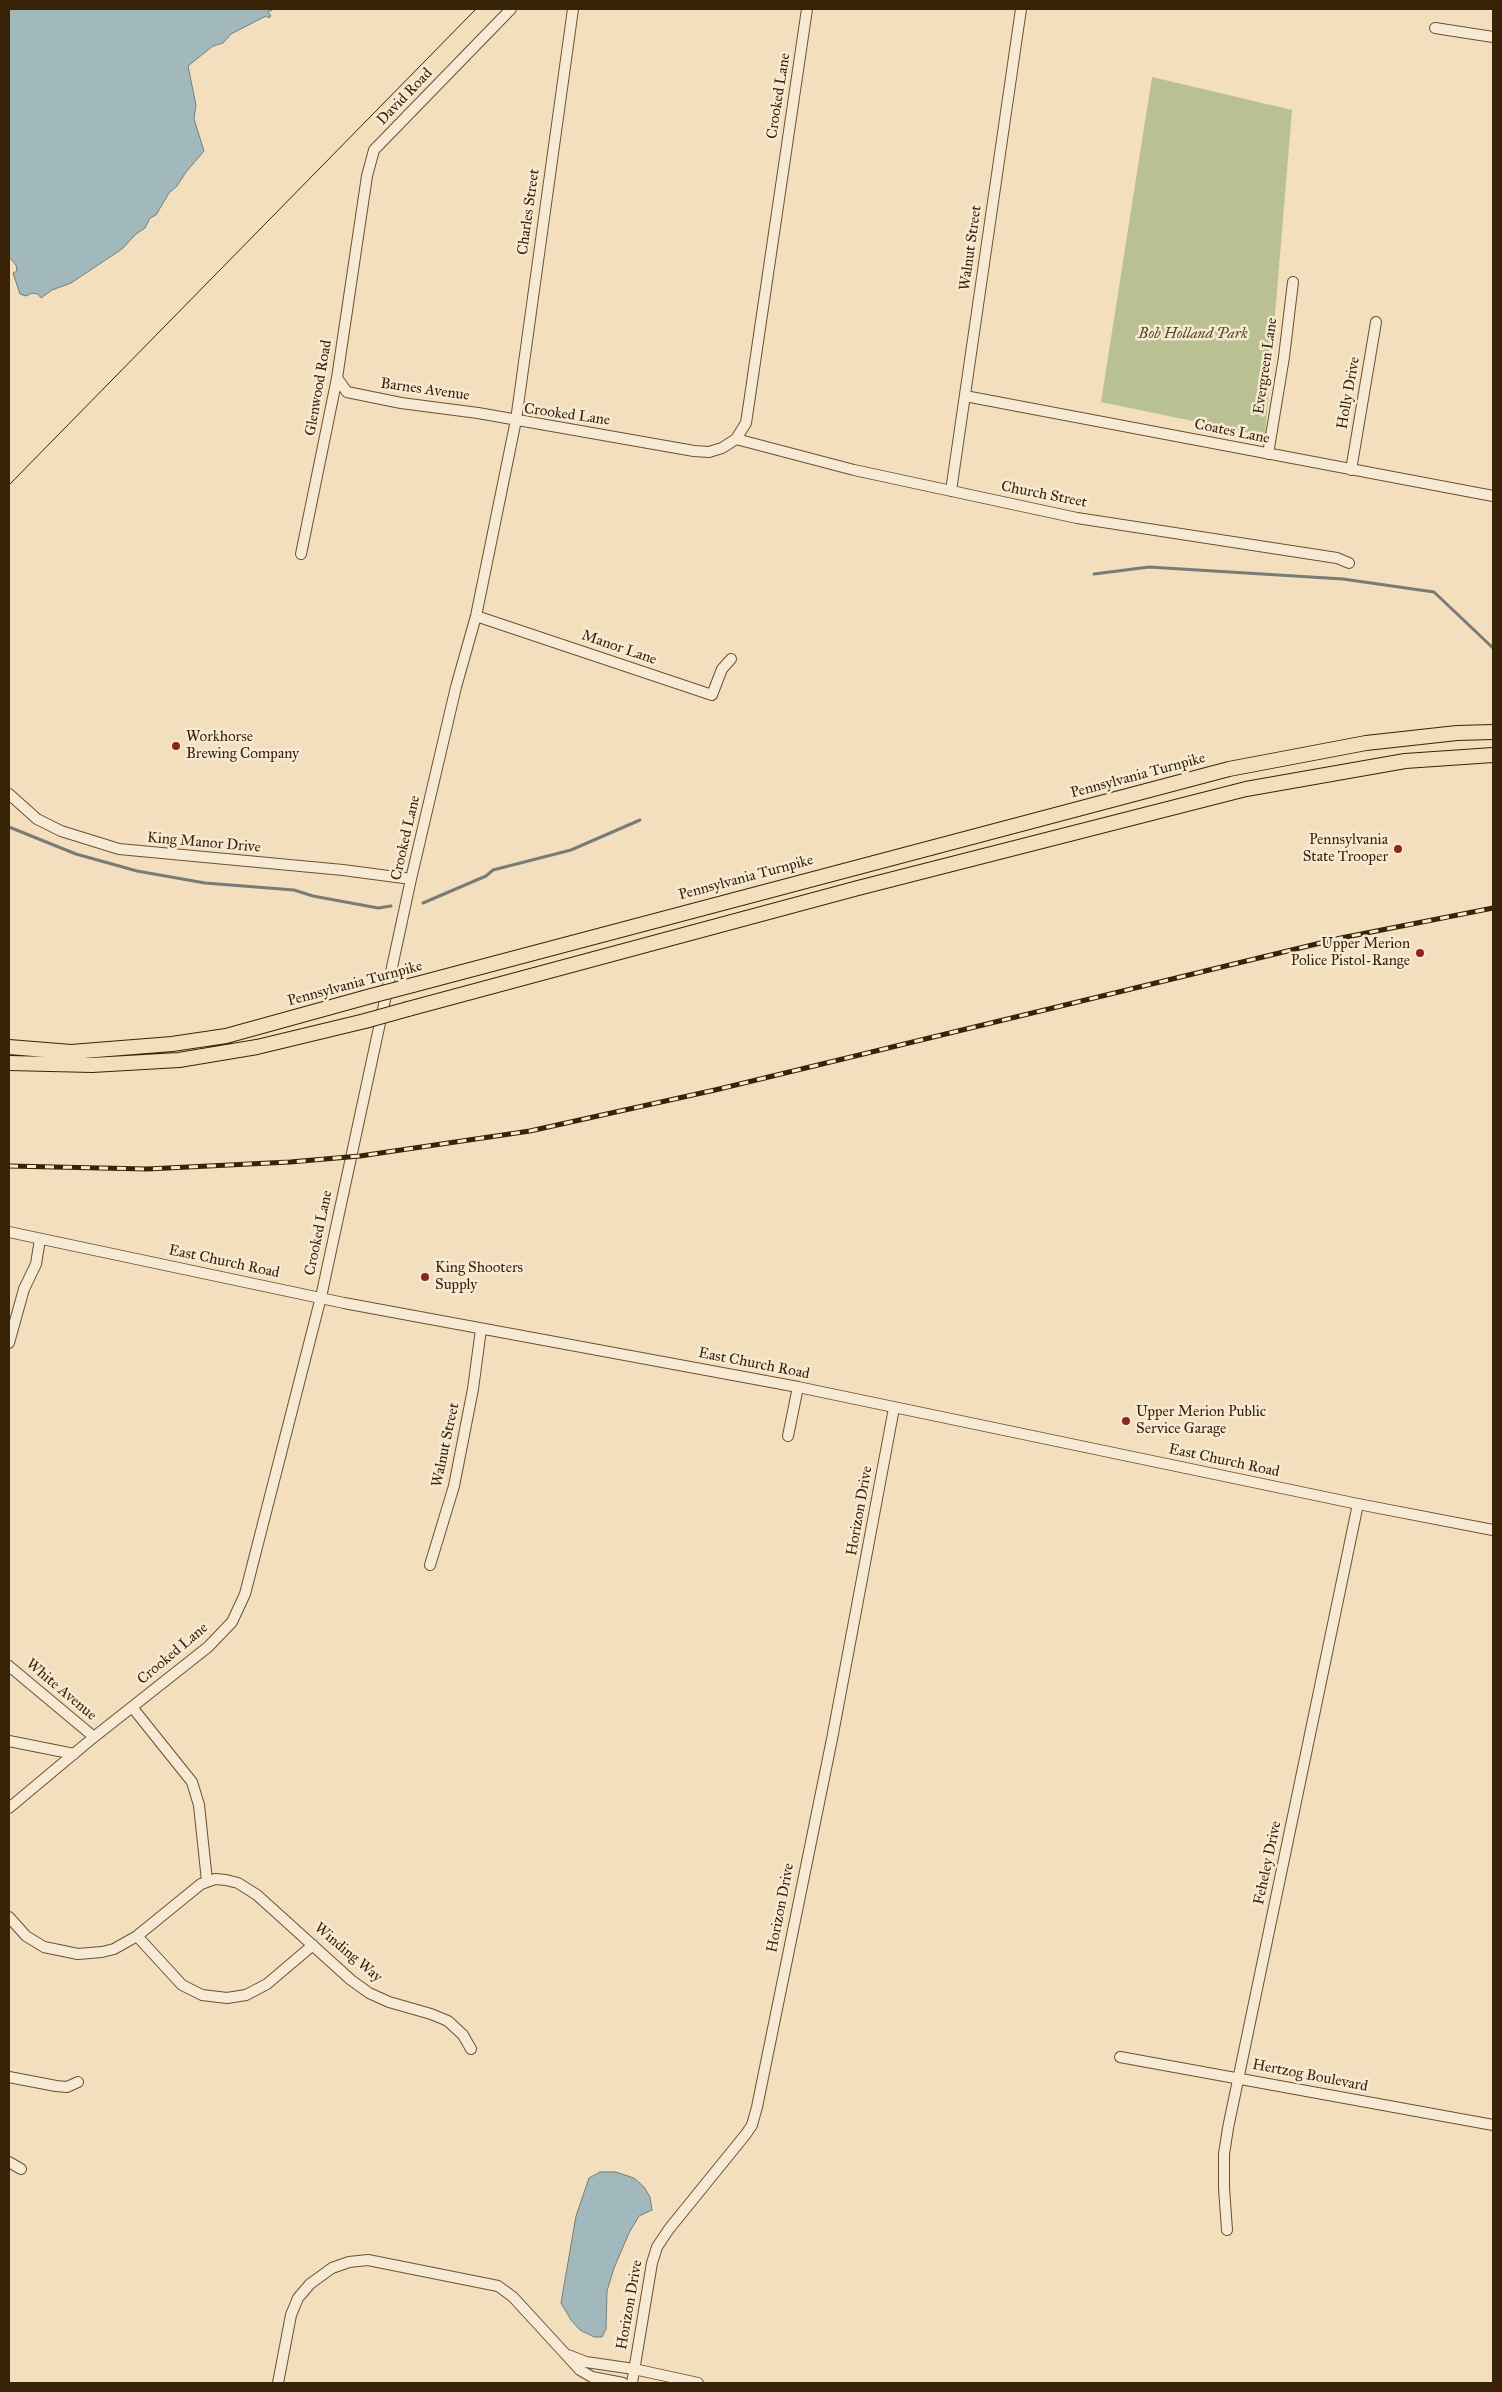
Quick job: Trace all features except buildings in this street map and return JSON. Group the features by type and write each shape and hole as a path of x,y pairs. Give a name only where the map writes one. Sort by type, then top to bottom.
{"highway":[{"name":"Pennsylvania Turnpike","path":"9,1047 71,1052 226,1036 892,856 1229,769 1366,743 1457,733 1493,732"},
{"path":"9,1063 92,1065 179,1060 256,1047 365,1021 849,890 1238,791 1405,761 1493,755"}],"street":[{"name":"David Road","path":"361,226 368,176 374,150 511,9"},
{"name":"Charles Street","path":"516,420 573,9"},
{"name":"Crooked Lane","path":"9,1808 213,1642 232,1622 240,1608 246,1594 321,1297 411,880 456,687 476,616 516,420 694,451 709,452 722,448 736,439 746,423 807,9"},
{"name":"Walnut Street","path":"951,491 1021,9"},
{"path":"1435,28 1493,37"},
{"name":"Glenwood Road","path":"301,554 337,378 361,226"},
{"name":"Evergreen Lane","path":"1268,454 1284,357 1293,282"},
{"name":"Holly Drive","path":"1351,470 1376,322"},
{"name":"Barnes Avenue","path":"337,378 347,392 401,403 516,420"},
{"name":"Coates Lane","path":"965,396 1493,496"},
{"name":"Church Street","path":"736,439 854,470 1077,518 1328,557 1349,563"},
{"name":"Manor Lane","path":"476,616 712,695 722,669 731,659"},
{"name":"King Manor Drive","path":"9,794 37,819 61,831 119,849 142,853 343,870 411,880"},
{"name":"East Church Road","path":"9,1232 481,1329 798,1387 1358,1504 1493,1530"},
{"path":"9,1344 24,1289 36,1264 40,1239"},
{"name":"Walnut Street","path":"430,1565 454,1486 473,1390 481,1329"},
{"path":"788,1436 798,1387"},
{"name":"Horizon Drive","path":"632,2383 652,2263 657,2247 669,2229 739,2144 752,2126 756,2113 832,1738 894,1408"},
{"name":"Feheley Drive","path":"1227,2230 1224,2154 1358,1504"},
{"name":"White Avenue","path":"9,1666 94,1737"},
{"path":"9,1917 17,1928 35,1942 64,1953 84,1954 102,1952 114,1949 137,1936 194,1888 207,1881 198,1805 192,1782 132,1707"},
{"path":"9,1741 74,1754"},
{"name":"Winding Way","path":"207,1881 226,1880 252,1891 369,1993 388,2002 431,2014 448,2022 463,2035 471,2049"},
{"path":"137,1936 182,1985 202,1995 227,1998 246,1995 267,1984 313,1945"},
{"name":"Hertzog Boulevard","path":"1120,2057 1493,2125"},
{"path":"9,2078 67,2087 78,2082"},
{"path":"9,2162 22,2169"},
{"path":"278,2383 291,2315 298,2298 310,2284 332,2268 360,2260 376,2260 498,2286 513,2297 576,2367 587,2374 623,2383"},
{"path":"565,2353 586,2362 634,2369 698,2383"}],"green space":[{"name":"Bob Holland Park","path":"1152,77 1292,110 1265,436 1101,402"}],"water":[{"path":"9,9 274,9 268,12 271,16 269,18 266,16 231,34 223,43 213,46 188,66 196,105 194,119 204,151 177,186 169,193 156,215 150,218 145,228 136,234 122,249 71,283 52,290 41,298 38,294 32,293 26,296 20,294 13,273 17,271 16,265 9,257"},
{"path":"600,2172 616,2172 634,2178 644,2187 650,2197 652,2210 639,2216 629,2233 614,2268 607,2291 606,2329 602,2337 594,2337 580,2330 571,2320 561,2303 576,2216 589,2178"}],"waterway":[{"path":"1094,574 1149,567 1343,579 1434,592 1493,648"},
{"path":"423,903 486,876 493,870 571,850 640,820"},
{"path":"9,827 76,854 137,871 205,883 294,890 313,896 378,908 391,906"}],"tram line":[{"path":"9,485 476,9"}],"railway":[{"path":"9,1166 147,1169 290,1162 360,1156 530,1131 715,1090 1341,938 1493,908"}],"place":[{"name":"Workhorse Brewing Company","path":"176,746"},
{"name":"Pennsylvania State Trooper","path":"1398,849"},
{"name":"Upper Merion Police Pistol-Range","path":"1420,953"},
{"name":"King Shooters Supply","path":"425,1277"},
{"name":"Upper Merion Public Service Garage","path":"1126,1421"}]}
